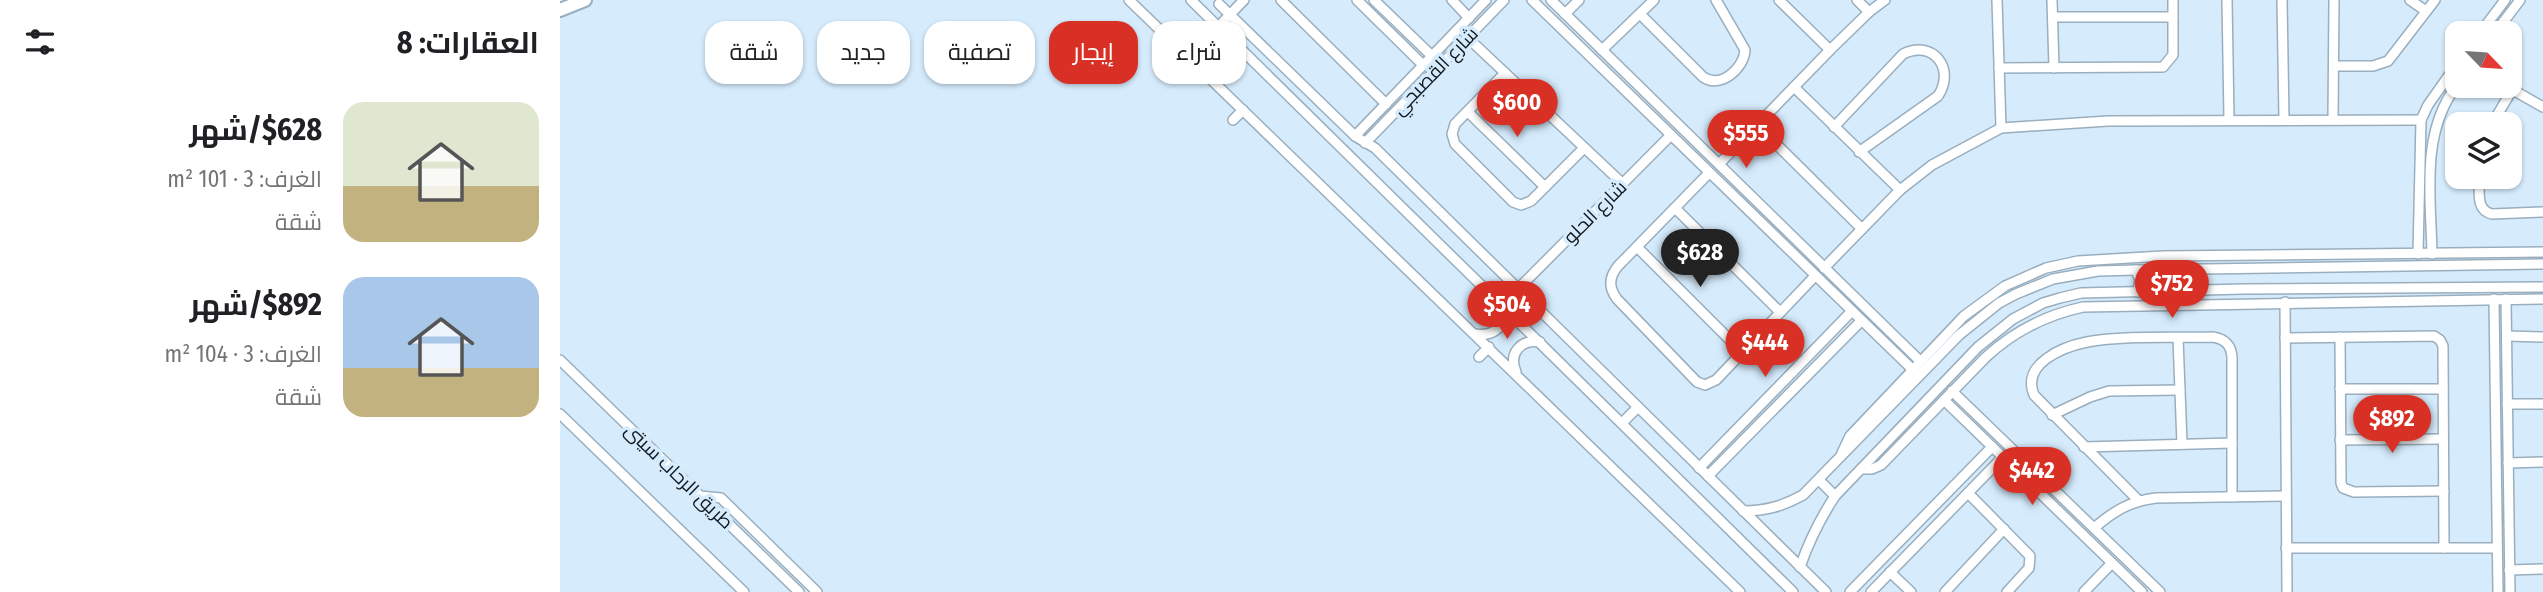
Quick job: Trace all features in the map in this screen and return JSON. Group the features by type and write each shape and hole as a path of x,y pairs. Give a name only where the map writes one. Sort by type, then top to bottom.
{"main road":[{"path":"560,10 585,0"}],"street":[{"path":"1129,0 1517,373 1740,592"},
{"path":"1191,0 1212,21"},
{"path":"1223,21 1244,0"},
{"path":"1281,0 1386,104"},
{"path":"1357,0 1423,65"},
{"path":"1374,0 1432,56"},
{"path":"1452,0 1469,18"},
{"name":"شارع القصبجي","path":"1355,136 1486,0"},
{"name":"شارع القصبجي","path":"1365,143 1504,0"},
{"path":"1532,0 1912,369"},
{"path":"1551,0 1920,361"},
{"path":"1565,14 1579,0"},
{"path":"1602,50 1654,0"},
{"path":"1640,14 1703,77 1714,82 1720,81 1743,61 1745,50 1716,0"},
{"path":"1779,0 1830,50"},
{"path":"1857,0 1869,12"},
{"path":"1719,164 1830,50 1885,0"},
{"path":"1997,0 2001,128"},
{"path":"2052,0 2054,68"},
{"path":"2000,68 2164,68 2173,55 2173,0"},
{"path":"2227,0 2228,119"},
{"path":"2282,0 2284,119"},
{"path":"2333,119 2334,0"},
{"path":"2410,0 2426,12"},
{"path":"2334,66 2373,66 2388,61 2435,0"},
{"path":"2489,21 2505,0"},
{"path":"2503,21 2520,0"},
{"path":"1207,16 1221,2 1230,14 1355,136 1375,148 1826,592"},
{"path":"2494,14 2507,16"},
{"path":"2053,18 2174,17"},
{"path":"1468,38 1623,184"},
{"path":"1834,127 1903,54 1916,50 1934,55 1945,70 1943,89 1938,96 1859,152"},
{"path":"1246,53 1793,592"},
{"path":"1505,73 1455,124 1452,134 1455,144 1513,202 1527,204 1584,148"},
{"path":"2418,254 2421,120 2445,81"},
{"path":"1794,87 1900,190"},
{"path":"2522,95 2543,107"},
{"path":"2432,254 2431,143 2441,112 2449,98"},
{"path":"1233,120 1243,110"},
{"path":"1378,112 1387,121"},
{"path":"1468,112 1545,187"},
{"path":"1825,268 1900,190 1932,165 2001,128 2108,121 2421,120"},
{"path":"1757,125 1862,229"},
{"name":"شارع الحلو","path":"1518,289 1671,135"},
{"path":"1709,173 1637,247 1611,279 1613,293 1697,382 1705,385 1712,383 1815,276"},
{"path":"2479,189 2480,206 2484,212 2543,212"},
{"path":"1675,208 1780,312"},
{"path":"1758,220 1767,211"},
{"path":"2418,232 2432,231"},
{"path":"1637,247 1742,352"},
{"path":"1841,458 1850,436 1952,327 1985,298 2046,268 2069,262 2163,256 2543,252"},
{"path":"2496,253 2497,265"},
{"path":"2278,256 2279,268"},
{"path":"2069,262 2073,275"},
{"path":"1743,511 1762,511 1803,495 1959,335 1999,303 2053,279 2073,275 2162,269 2543,264"},
{"path":"2162,269 2159,280 2162,291"},
{"path":"2136,270 2140,280 2138,292"},
{"path":"1800,567 1814,531 1835,496 1978,347 2014,319 2043,303 2081,293 2538,287 2539,299 2083,307 2063,311 2034,322 1986,357 1881,464 1872,469 1861,469"},
{"path":"2244,289 2245,303"},
{"path":"2339,290 2340,302"},
{"path":"2494,299 2498,592"},
{"path":"2506,299 2510,592"},
{"path":"2285,302 2287,592"},
{"path":"1474,334 1490,334 1497,330 1506,316 1505,307"},
{"path":"1699,468 1852,311"},
{"path":"2494,319 2506,319"},
{"path":"1708,476 1861,321"},
{"path":"1952,327 1959,335"},
{"path":"2340,337 2341,483 2348,492 2444,491"},
{"path":"2285,338 2437,337 2442,346 2444,548"},
{"path":"2507,337 2543,337"},
{"path":"2178,338 2182,444"},
{"path":"2138,500 2034,395 2030,379 2033,371 2058,352 2102,340 2219,338 2229,345 2232,358 2232,497"},
{"path":"1517,373 1513,357 1517,349 1523,343 1540,342"},
{"path":"1896,354 1904,345"},
{"path":"1479,357 1489,347"},
{"path":"1978,347 1986,357"},
{"name":"طريق الرحاب سيتى","path":"560,360 799,592"},
{"path":"2340,388 2443,388"},
{"path":"2052,415 2109,391 2180,390"},
{"path":"1952,391 2160,592"},
{"path":"1944,400 2142,592"},
{"path":"2507,404 2543,404"},
{"path":"1958,415 1967,405"},
{"path":"1622,423 1638,407"},
{"name":"طريق الرحاب سيتى","path":"560,414 744,592"},
{"path":"2340,440 2443,439"},
{"path":"2084,446 2232,443"},
{"path":"1850,592 1992,447"},
{"path":"1871,592 2003,457"},
{"path":"2508,463 2543,461"},
{"path":"1819,480 1835,496"},
{"path":"1968,493 2028,553 2031,560 2027,572 2007,592"},
{"path":"2049,503 2059,494"},
{"path":"699,496 721,498 817,592"},
{"path":"2094,528 2121,506 2138,500 2286,496"},
{"path":"2497,503 2508,503"},
{"path":"1945,592 2004,529"},
{"path":"2286,548 2497,548"},
{"path":"2084,592 2112,563"},
{"path":"2509,570 2543,569"},
{"path":"1890,572 1911,592"}]}
